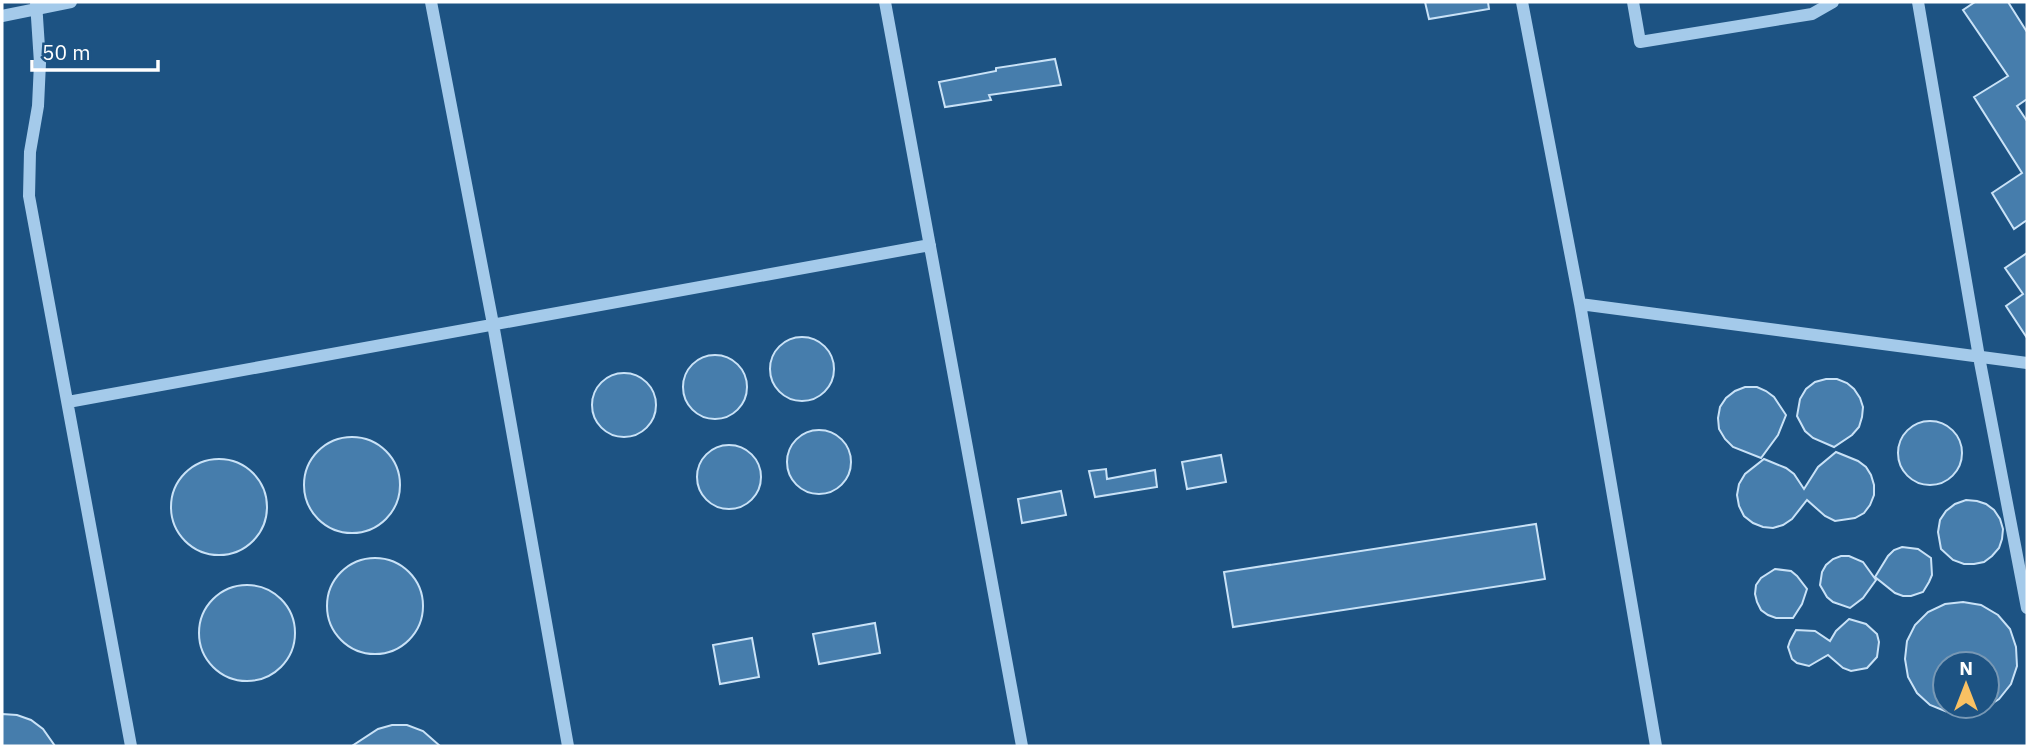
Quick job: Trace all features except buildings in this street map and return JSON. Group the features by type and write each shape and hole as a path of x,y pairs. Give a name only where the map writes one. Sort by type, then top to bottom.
{"lane":[{"path":"2,16 37,5 71,2"},
{"path":"431,2 493,324 568,746"},
{"path":"885,2 1022,746"},
{"path":"1522,2 1580,304 1656,746"},
{"path":"1633,2 1640,42 1812,14 1832,2"},
{"path":"1918,2 1979,357 2027,608"},
{"path":"37,5 39,95 30,152 29,196 131,746"},
{"path":"68,402 930,245"},
{"path":"1580,304 2027,363"}]}
